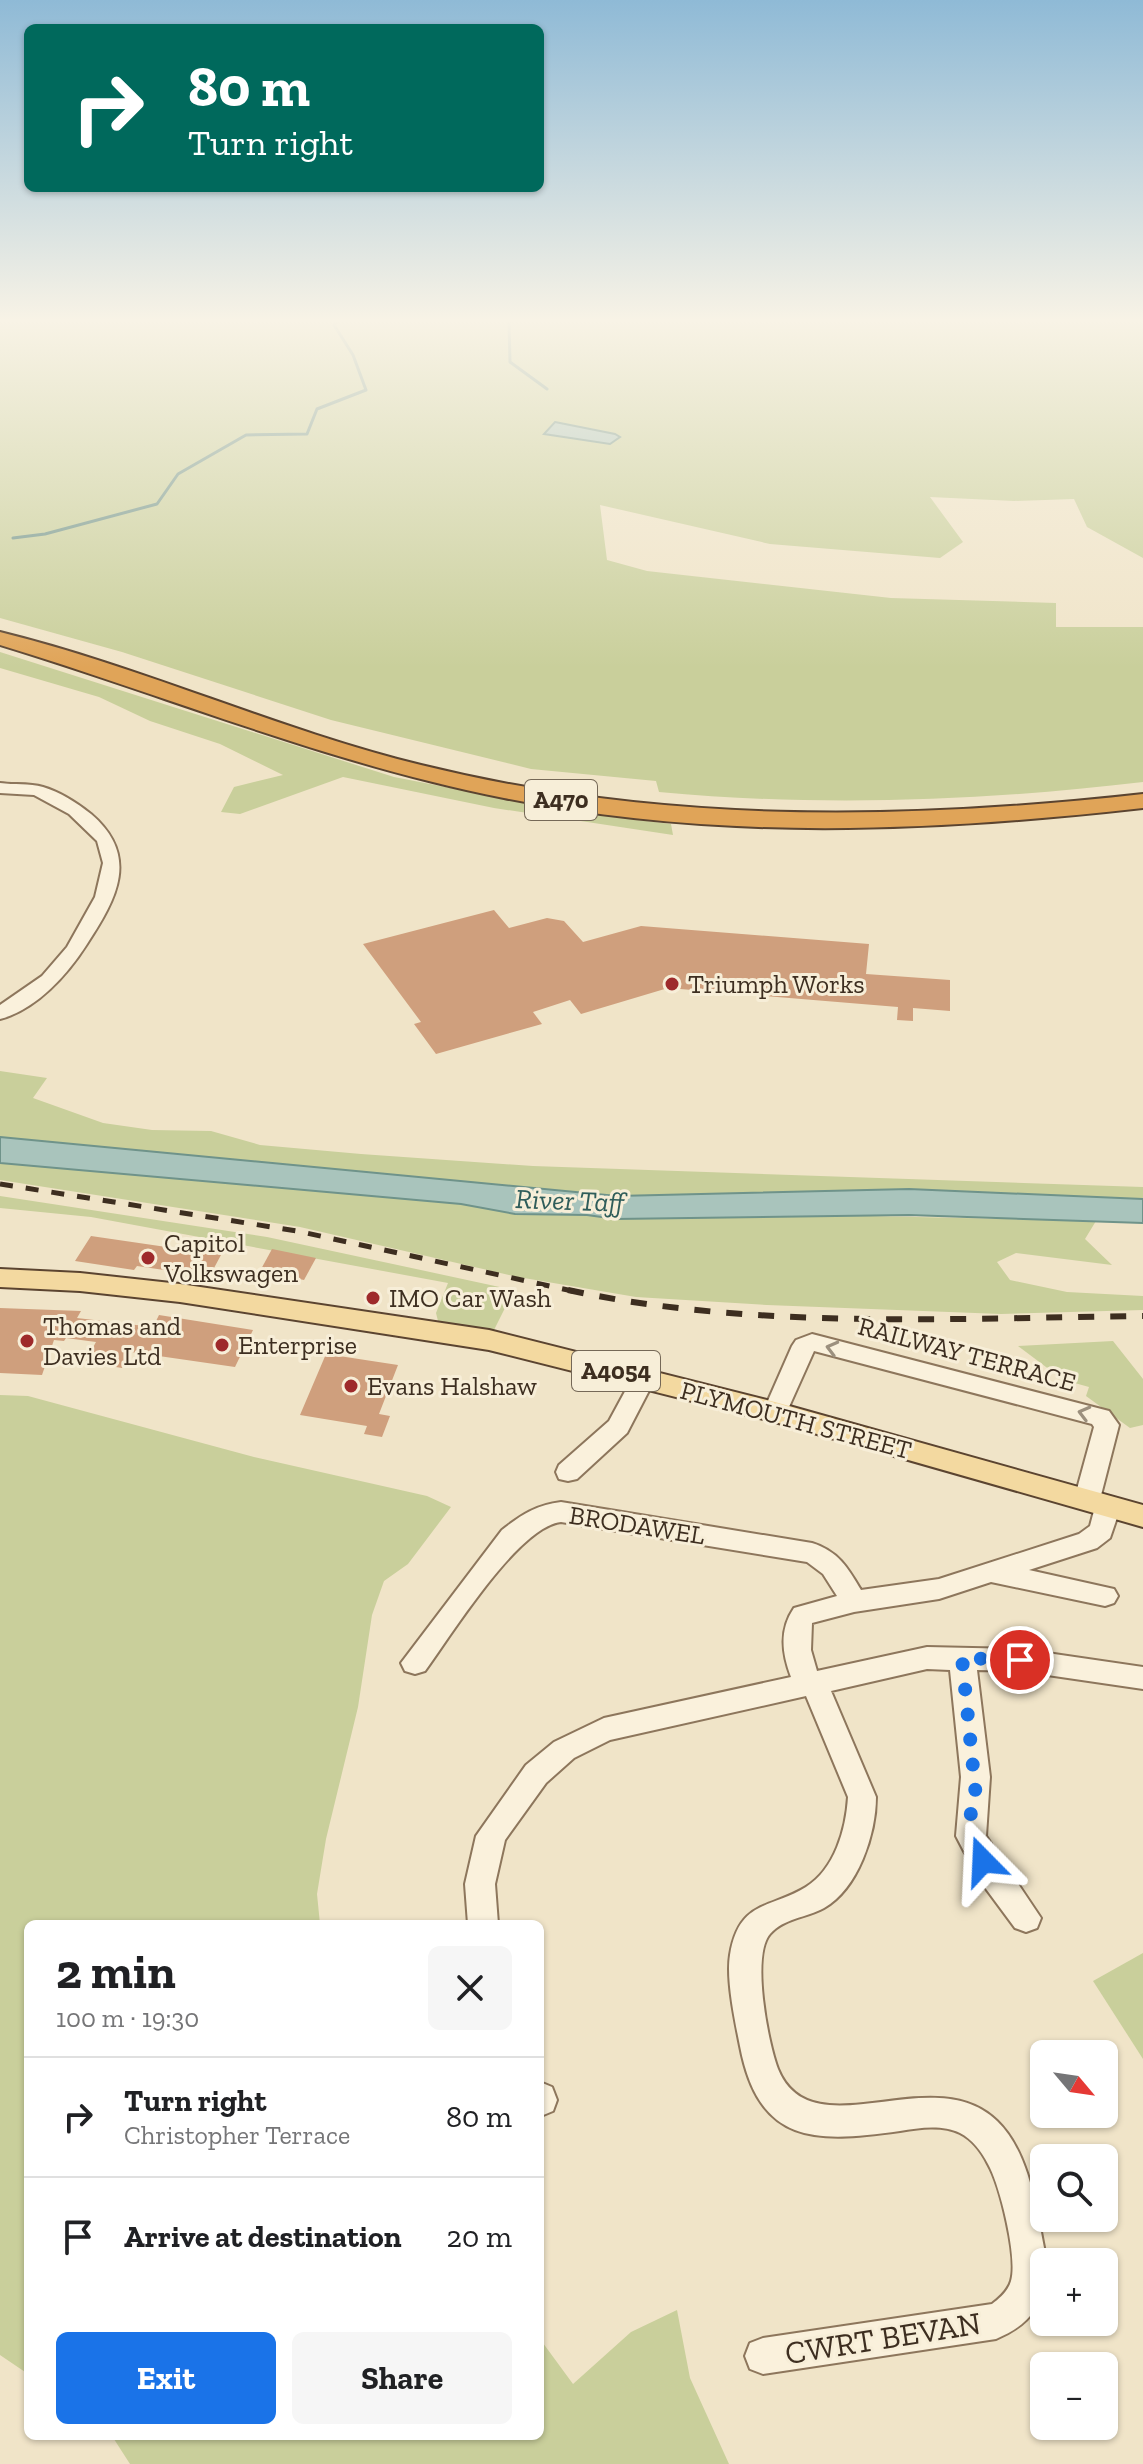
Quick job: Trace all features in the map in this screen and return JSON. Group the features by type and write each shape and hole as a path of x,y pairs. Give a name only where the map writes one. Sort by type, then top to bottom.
{"highway":[{"name":"A470","path":"0,624 376,744 487,770 625,793 735,803 853,807 1039,798 1143,787"},
{"name":"A470","path":"0,638 114,673 299,737 402,767 580,803 761,820 871,822 999,818 1143,801"}],"main road":[{"name":"PLYMOUTH STREET","path":"0,1278 113,1284 450,1332 775,1412 1143,1516"}],"street":[{"path":"0,777 25,775 29,779 23,786"},
{"path":"0,788 23,786 62,801 86,819 111,852 111,872 102,898 73,951 45,983 3,1010"},
{"name":"RAILWAY TERRACE","path":"775,1412 804,1346 812,1342 1100,1417 1107,1425 1098,1503"},
{"path":"568,1472 618,1427 643,1379"},
{"path":"854,1602 939,1589 1096,1537 1101,1531 1098,1503"},
{"name":"BRODAWEL","path":"415,1663 425,1645 511,1537 545,1514 561,1512 812,1553 825,1558 835,1567 854,1602"},
{"path":"989,1572 1105,1596"},
{"name":"CWRT BEVAN","path":"763,2356 996,2321 1007,2316 1018,2304 1027,2292 1030,2279 1031,2266 1003,2156 988,2132 974,2120 946,2112 845,2123 800,2116 786,2107 772,2091 755,2042 745,1959 751,1938 759,1924 773,1914 815,1898 833,1883 855,1838 863,1808 862,1797 812,1684 805,1677 796,1633 798,1621 810,1612 854,1602"},
{"path":"483,1920 480,1884 491,1836 529,1782 564,1750 604,1730 927,1658 1020,1660 1143,1678"},
{"path":"962,1658 976,1797 969,1832 991,1876 1012,1895 1026,1918"}],"green space":[{"path":"0,438 1143,438 1143,558 1087,527 1074,499 1014,501 930,497 963,542 940,558 770,544 600,505 607,560 647,571 891,598 1056,603 1056,627 1143,627 1143,782 1022,794 901,800 719,797 659,792 656,781 531,769 331,720 122,652 0,618"},
{"path":"0,652 394,777 574,812 671,824 673,835 494,808 343,777 240,814 221,812 234,787 283,775 220,744 150,721 99,697 0,668"},
{"path":"0,1071 47,1078 33,1098 103,1123 152,1130 211,1131 260,1145 533,1166 1143,1187 1143,1199 909,1189 617,1196 0,1137"},
{"path":"0,1163 461,1204 515,1214 587,1215 617,1219 824,1215 1096,1221 1085,1239 1112,1265 1016,1253 997,1262 1010,1280 1067,1292 1143,1296 1143,1310 1001,1314 636,1297 518,1277 300,1227 0,1180"},
{"path":"0,1196 267,1237 514,1290 494,1330 438,1321 436,1313 448,1283 91,1217 0,1208"},
{"path":"1113,1341 1143,1379 1143,1425 1130,1428 1086,1396 1089,1387 1071,1382 1070,1385 1018,1346"},
{"path":"0,1395 28,1396 254,1457 427,1496 451,1507 408,1564 384,1581 372,1615 358,1707 326,1839 317,1894 320,1920 24,1920 24,2371 0,2355"},
{"path":"1143,1953 1143,2059 1093,1981"},
{"path":"677,2310 690,2378 729,2464 130,2464 115,2440 544,2440 544,2344 573,2384 631,2332"}],"water":[{"path":"570,438 619,438 610,444"},
{"name":"River Taff","path":"0,1137 617,1196 909,1189 1143,1199 1143,1223 909,1215 616,1219 587,1215 515,1214 461,1204 0,1163"}],"building":[{"name":"Triumph Works","path":"494,910 509,928 547,918 564,921 583,942 641,926 869,944 866,974 950,980 950,1011 913,1008 913,1021 897,1020 898,1007 668,988 581,1014 570,1000 533,1012 542,1024 436,1054 414,1024 421,1022 363,944"},
{"name":"Capitol Volkswagen","path":"91,1236 221,1255 214,1268 203,1266 198,1275 75,1261"},
{"path":"272,1249 316,1258 304,1280 260,1271"},
{"path":"0,1308 81,1311 77,1318 153,1327 159,1315 253,1330 235,1367 131,1352 122,1368 85,1362 96,1342 66,1338 64,1341 54,1340 42,1375 0,1373"},
{"name":"Evans Halshaw","path":"326,1354 398,1365 379,1414 390,1416 382,1437 364,1434 367,1426 300,1415"}],"waterway":[{"path":"13,538 45,534 157,504 178,474 241,438"}],"railway":[{"path":"0,1184 297,1231 577,1292"},
{"path":"568,1290 638,1303 781,1316 854,1319 1143,1316"}],"place":[{"name":"Triumph Works","path":"672,984"},
{"name":"Capitol Volkswagen","path":"148,1258"},
{"name":"IMO Car Wash","path":"373,1298"},
{"name":"Thomas and Davies Ltd","path":"27,1341"},
{"name":"Enterprise","path":"222,1345"},
{"name":"Evans Halshaw","path":"351,1386"}],"route":[{"path":"983,1861 969,1832 976,1797 962,1658 1020,1660"}]}
